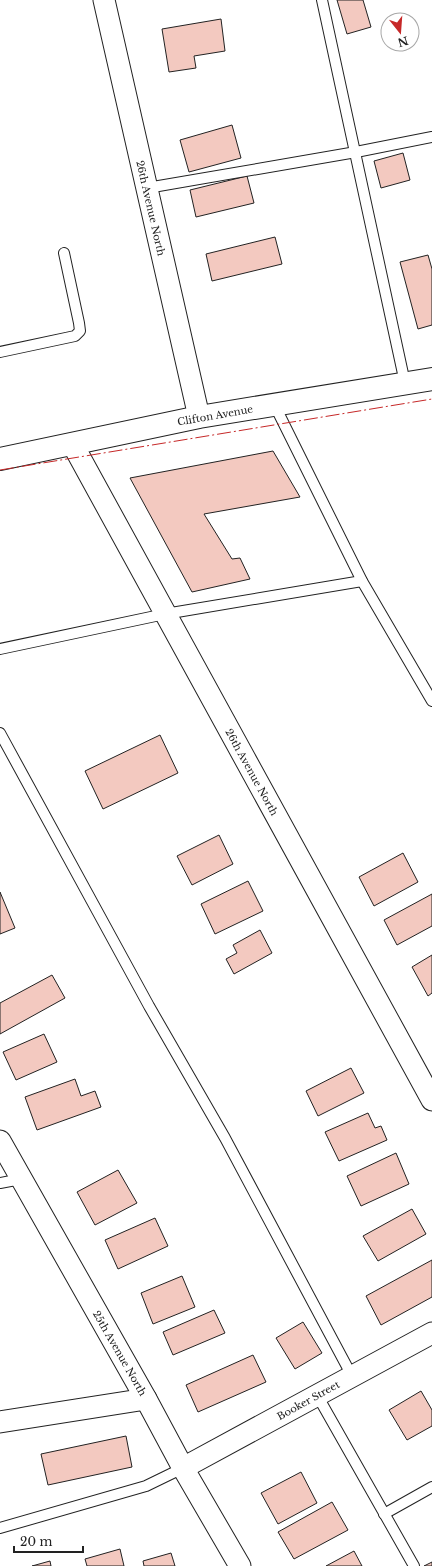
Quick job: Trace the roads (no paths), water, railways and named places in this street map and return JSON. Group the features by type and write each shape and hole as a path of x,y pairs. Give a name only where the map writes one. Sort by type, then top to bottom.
{"street":[{"name":"26th Avenue North","path":"104,0 199,417"},
{"name":"Clifton Avenue","path":"0,459 73,445 199,417 432,379"},
{"name":"26th Avenue North","path":"73,445 432,1100"},
{"name":"25th Avenue North","path":"0,1141 146,1399 183,1468 240,1566"},
{"name":"Booker Street","path":"183,1468 432,1333"},
{"path":"0,1422 146,1399"}],"lane":[{"path":"322,0 405,383"},
{"path":"147,188 432,138"},
{"path":"0,352 75,336 80,331 80,323 64,253"},
{"path":"274,404 362,581 432,701"},
{"path":"0,649 165,614 362,581"},
{"path":"0,733 149,1006 225,1138 352,1376"},
{"path":"0,1183 21,1179"},
{"path":"317,1396 414,1566"},
{"path":"0,1528 146,1486 183,1468"},
{"path":"384,1514 432,1487"}]}
